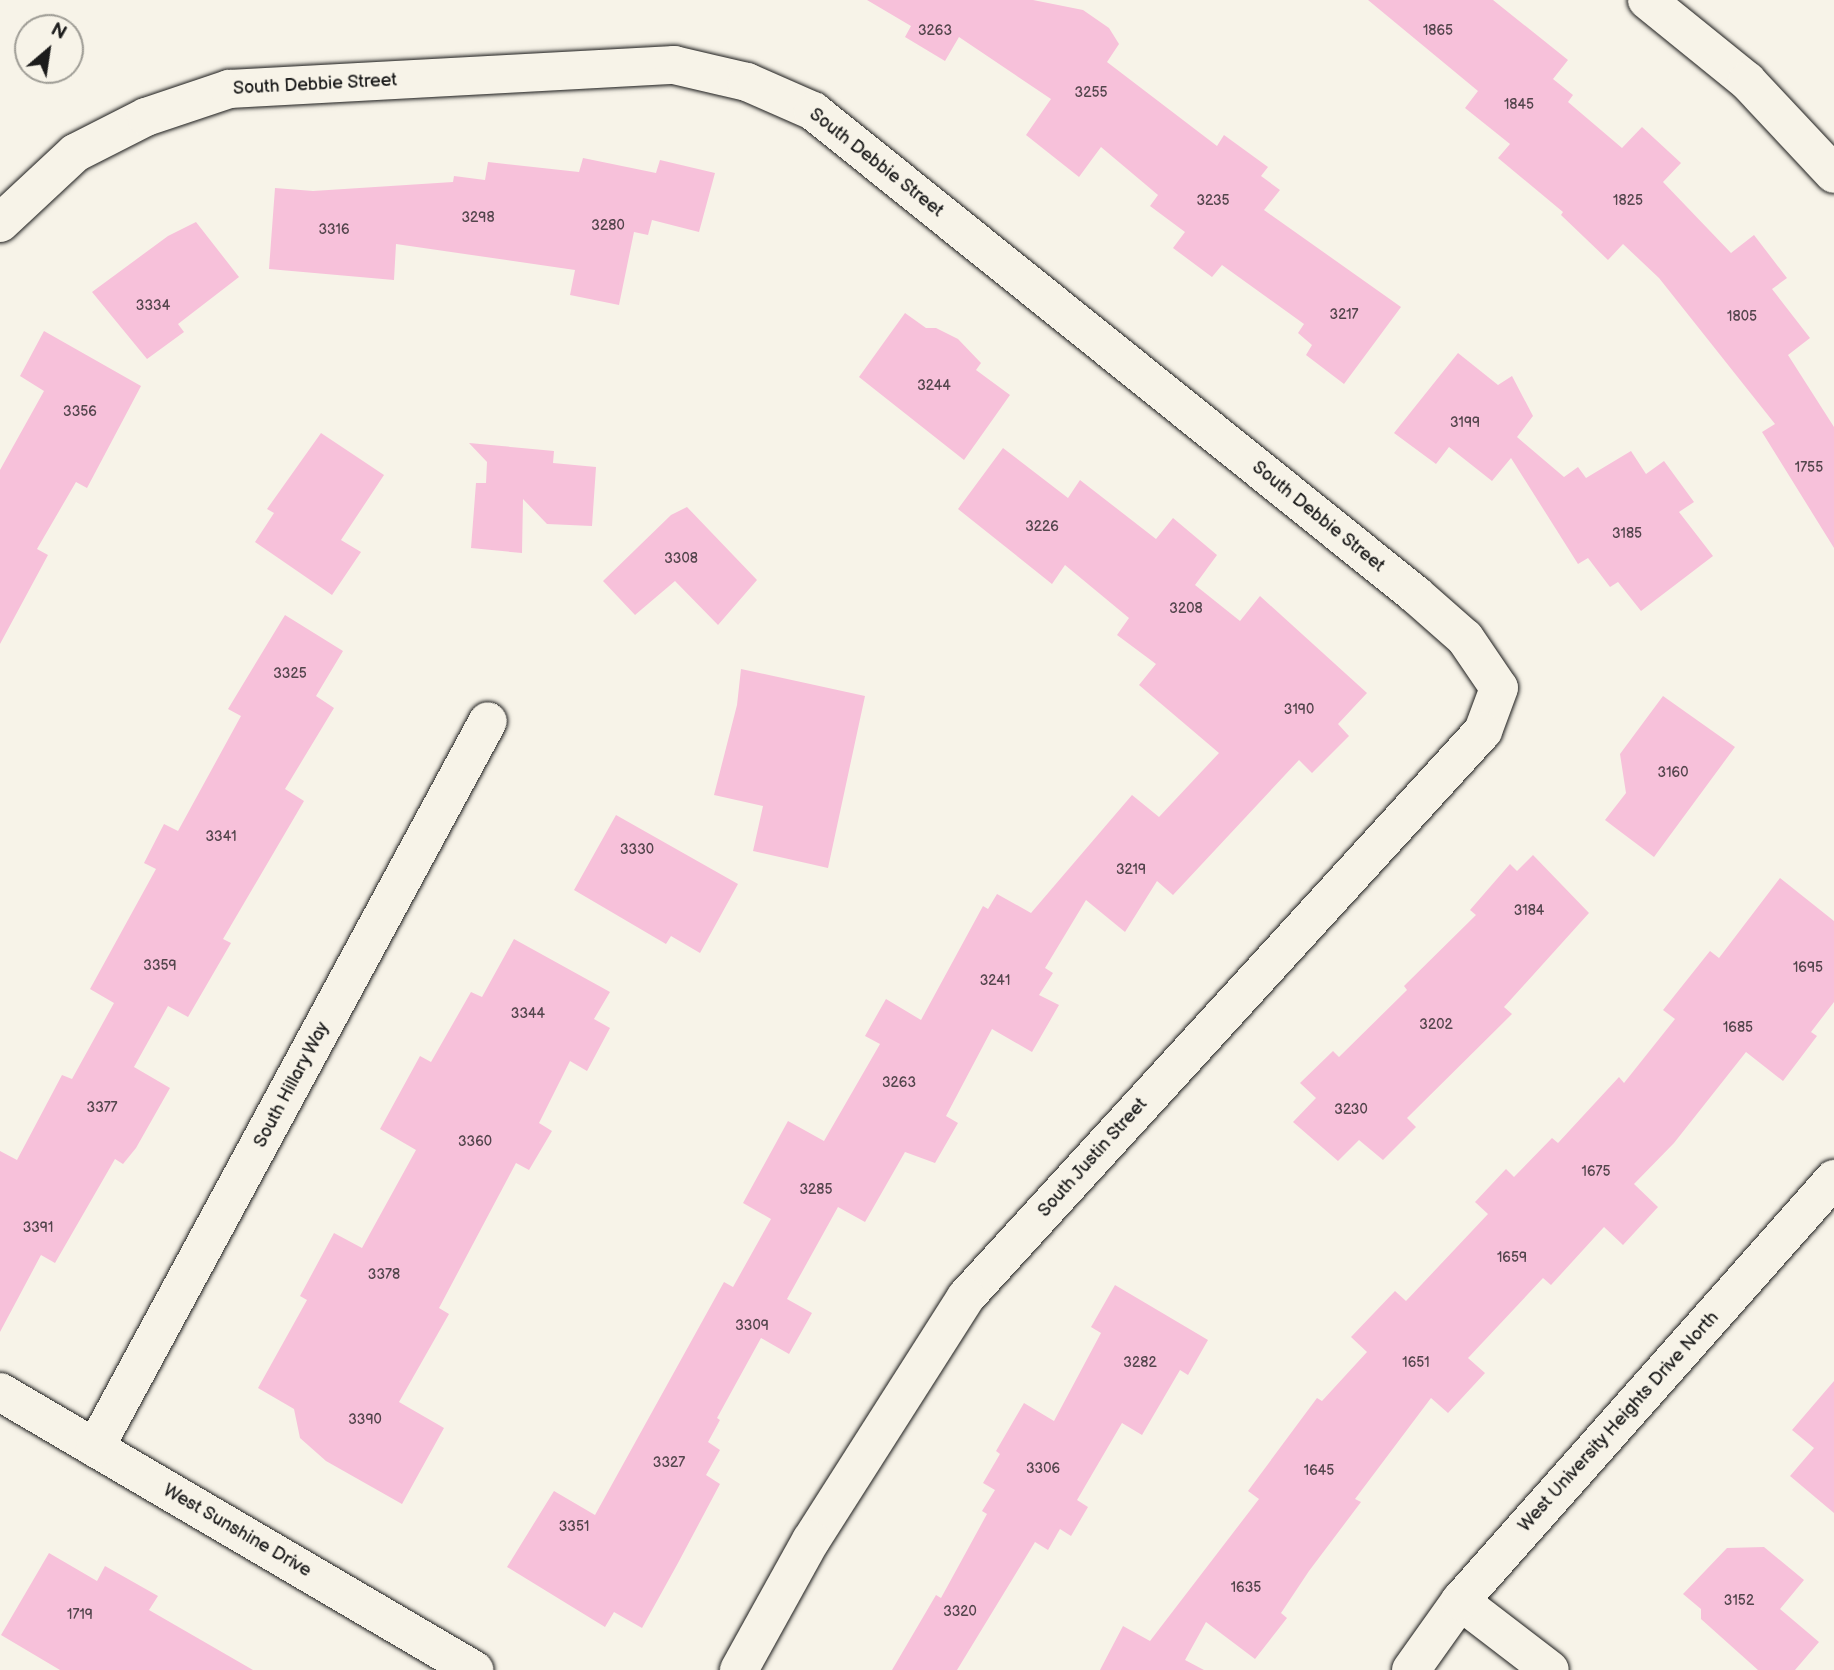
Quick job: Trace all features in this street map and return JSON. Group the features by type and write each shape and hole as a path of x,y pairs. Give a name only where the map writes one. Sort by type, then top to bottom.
{"street":[{"path":"1647,0 1747,82 1834,174"},
{"name":"South Debbie Street","path":"0,223 75,153 146,117 229,89 674,65 747,82 813,111 1416,595 1465,638 1499,688"},
{"name":"South Justin Street","path":"739,1670 811,1540 966,1297 1483,731 1499,688"},
{"name":"South Hillary Way","path":"95,1448 488,722"},
{"name":"West University Heights Drive North","path":"1411,1670 1460,1601 1834,1179"},
{"name":"West Sunshine Drive","path":"0,1392 474,1670"},
{"path":"1460,1601 1550,1670"}],"building":[{"path":"867,0 1033,0 1083,10 1109,28 1119,44 1107,62 1217,146 1224,135 1268,167 1261,176 1280,190 1264,210 1401,307 1344,384 1306,355 1312,345 1298,333 1304,324 1222,265 1212,277 1173,248 1185,232 1150,206 1158,195 1101,147 1079,177 1026,135 1051,99 959,37 945,61 905,37 911,26"},
{"path":"1368,0 1493,0 1568,60 1553,79 1573,95 1568,102 1622,148 1642,127 1681,163 1663,182 1731,253 1754,235 1787,278 1772,289 1810,338 1788,355 1834,427 1834,548 1762,432 1775,424 1659,278 1623,244 1608,260 1561,215 1563,212 1498,158 1510,144 1465,108 1478,91"},
{"path":"583,158 656,173 660,160 715,173 699,232 652,220 648,235 634,232 619,305 570,295 575,270 396,244 394,280 269,269 275,188 313,191 453,182 454,176 485,180 488,162 579,172"},
{"path":"196,222 239,277 178,324 184,332 147,359 92,292 168,236"},
{"path":"905,313 926,328 936,328 958,339 981,363 976,370 1010,395 964,460 859,377"},
{"path":"44,331 141,386 87,488 76,482 37,549 48,555 0,644 0,470 44,391 20,376"},
{"path":"1458,353 1498,385 1512,376 1533,416 1517,437 1564,477 1578,467 1586,478 1631,451 1646,474 1664,461 1694,502 1679,512 1713,556 1641,611 1618,582 1610,587 1588,558 1578,564 1511,458 1492,481 1449,447 1436,464 1394,433"},
{"path":"321,433 384,475 341,540 361,552 332,595 255,542 274,513 267,509"},
{"path":"469,443 554,451 553,463 596,467 592,526 547,524 523,499 522,553 471,548 476,483 486,483 487,462"},
{"path":"1003,448 1068,498 1080,480 1156,539 1173,518 1217,555 1195,585 1240,621 1260,596 1367,693 1338,724 1349,736 1312,773 1299,760 1173,895 1157,881 1125,932 1086,900 1045,968 1053,973 1039,995 1059,1005 1032,1052 992,1029 946,1116 958,1123 935,1163 905,1152 865,1222 838,1207 787,1299 812,1313 789,1354 761,1338 717,1418 720,1420 708,1442 720,1450 706,1475 720,1484 642,1628 614,1612 605,1627 507,1567 554,1491 595,1515 724,1282 733,1287 771,1219 743,1203 788,1121 824,1141 880,1044 865,1036 886,999 921,1020 983,906 988,909 997,894 1031,913 1132,795 1159,817 1219,753 1139,685 1156,664 1117,635 1129,618 1065,565 1052,584 958,509"},
{"path":"687,507 757,580 718,625 675,581 635,615 603,581 671,515"},
{"path":"285,615 343,651 316,696 334,708 285,789 304,801 223,939 231,943 188,1017 168,1006 134,1067 170,1088 136,1148 123,1164 115,1159 55,1263 41,1255 0,1332 0,1151 17,1160 62,1075 72,1079 114,1003 90,989 156,869 144,863 164,824 178,831 241,716 228,709"},
{"path":"741,669 865,696 828,868 753,851 763,806 714,795 737,705"},
{"path":"1663,696 1735,747 1654,857 1605,820 1626,793 1620,754"},
{"path":"616,815 738,884 700,953 671,936 666,944 574,890"},
{"path":"1533,855 1589,913 1504,1007 1512,1014 1407,1118 1416,1127 1383,1160 1359,1140 1338,1161 1293,1122 1316,1098 1300,1083 1333,1051 1339,1057 1407,990 1404,986 1476,915 1470,910 1510,864 1517,871"},
{"path":"1780,878 1834,921 1834,1002 1811,1032 1817,1036 1783,1081 1746,1052 1674,1143 1634,1184 1658,1207 1623,1245 1604,1227 1551,1285 1543,1278 1468,1358 1485,1373 1448,1413 1431,1398 1355,1499 1361,1502 1309,1571 1281,1613 1287,1618 1255,1659 1206,1622 1185,1660 1204,1670 1100,1670 1123,1626 1150,1641 1259,1499 1248,1491 1317,1398 1322,1401 1367,1352 1351,1337 1395,1291 1406,1301 1488,1214 1475,1202 1506,1169 1514,1177 1552,1138 1558,1143 1619,1077 1624,1083 1675,1019 1663,1010 1710,951 1719,958"},
{"path":"514,939 610,992 594,1019 610,1028 587,1071 570,1061 539,1123 552,1131 529,1170 516,1163 439,1308 449,1314 399,1402 444,1428 402,1504 326,1461 300,1438 294,1409 258,1388 307,1300 300,1296 334,1233 362,1248 416,1150 380,1129 420,1056 431,1062 471,992 482,997"},
{"path":"1115,1285 1208,1340 1188,1375 1180,1370 1142,1435 1122,1423 1077,1500 1088,1507 1071,1536 1060,1529 1048,1550 1035,1542 957,1670 892,1670 936,1595 941,1598 987,1514 982,1511 995,1490 983,1483 1000,1454 996,1451 1024,1403 1054,1421 1101,1333 1091,1327"},
{"path":"1834,1381 1834,1513 1790,1476 1814,1448 1792,1430"},
{"path":"1764,1547 1804,1580 1780,1609 1819,1642 1795,1670 1758,1670 1701,1619 1701,1609 1683,1594 1727,1548"},
{"path":"49,1553 97,1581 105,1566 158,1596 149,1610 253,1670 60,1670 1,1635"}]}
